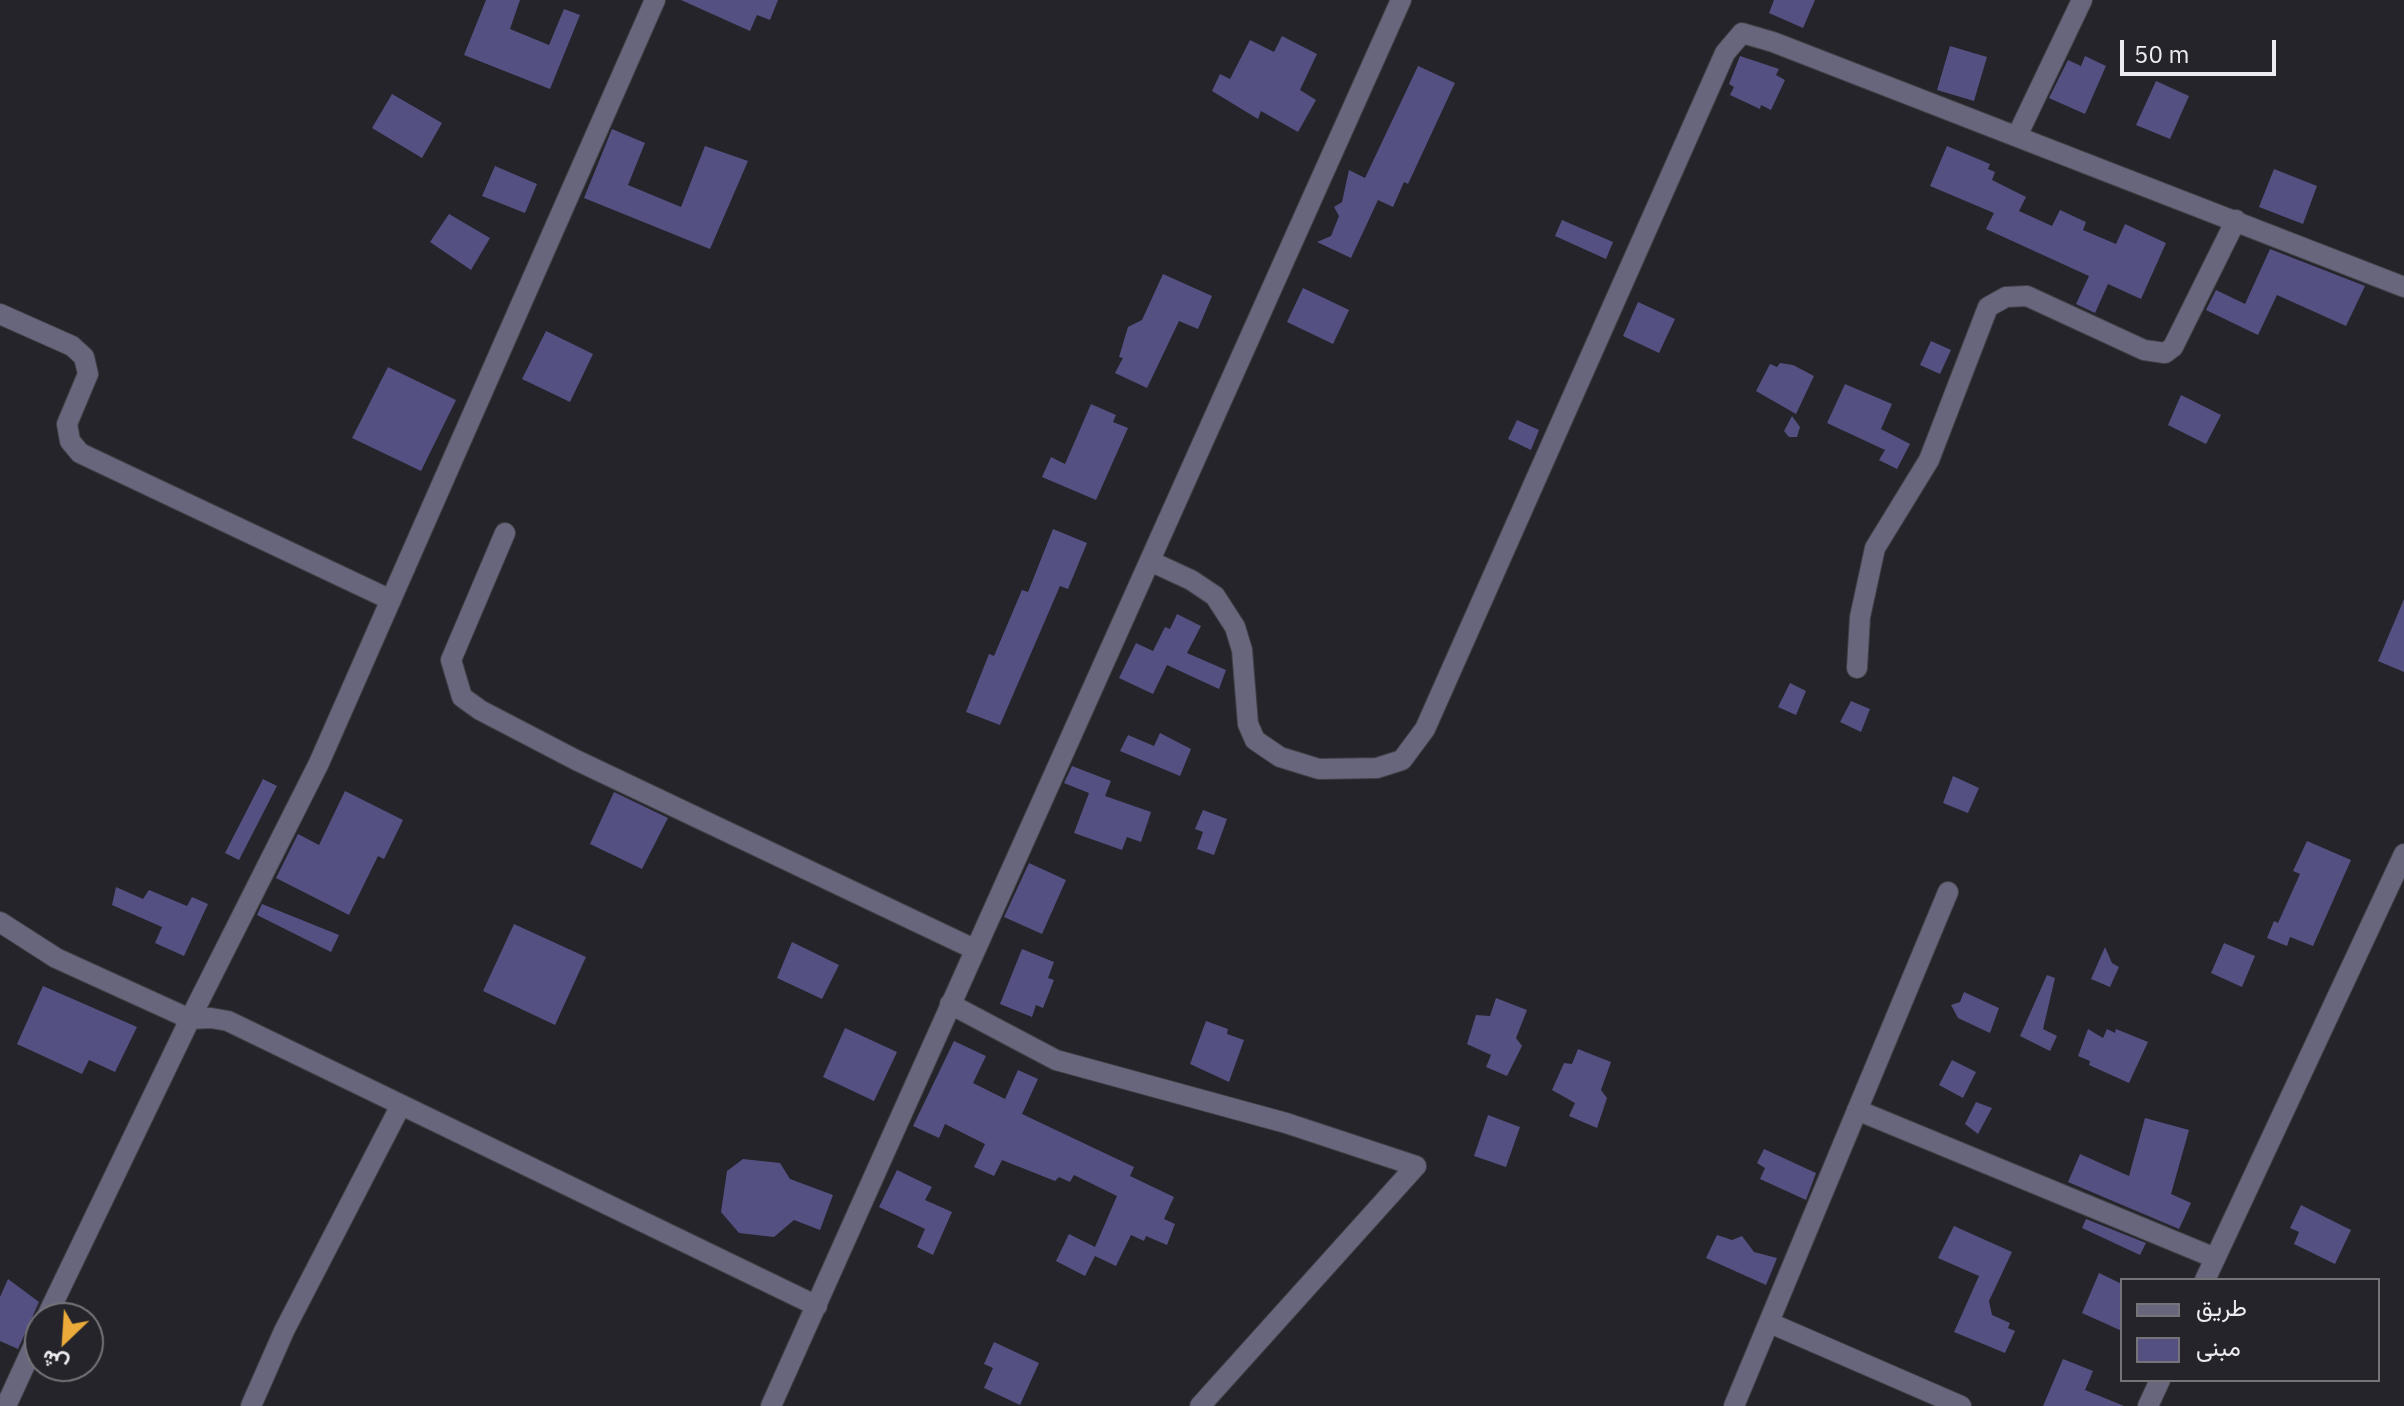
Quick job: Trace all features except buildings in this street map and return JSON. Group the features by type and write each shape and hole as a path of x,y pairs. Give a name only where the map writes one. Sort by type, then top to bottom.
{"street":[{"path":"54,1302 190,1019 319,763 655,0"},
{"path":"771,1406 1401,0"},
{"path":"2017,136 2082,0"},
{"path":"1150,561 1191,580 1215,596 1235,627 1242,650 1247,716 1255,740 1280,757 1319,769 1377,768 1402,760 1425,729 1725,53 1734,38 1742,33 1763,38 2404,287"},
{"path":"1857,668 1862,604 1875,548 1929,460 1988,307 2006,297 2027,296 2144,350 2165,353 2173,347 2236,220"},
{"path":"0,314 72,346 84,357 88,374 67,424 70,441 80,453 391,600"},
{"path":"505,533 457,639 451,660 462,697 480,710 576,760 974,949"},
{"path":"2206,1278 2404,854"},
{"path":"1734,1406 1948,892"},
{"path":"0,922 56,958 190,1019 228,1021 817,1306"},
{"path":"950,1004 1056,1060 1286,1123 1416,1166 1200,1406"},
{"path":"251,1406 284,1331 401,1105"},
{"path":"1857,1110 2215,1258"},
{"path":"1770,1323 1961,1406"},
{"path":"6,1406 24,1367"},
{"path":"2148,1406 2159,1382"}]}
